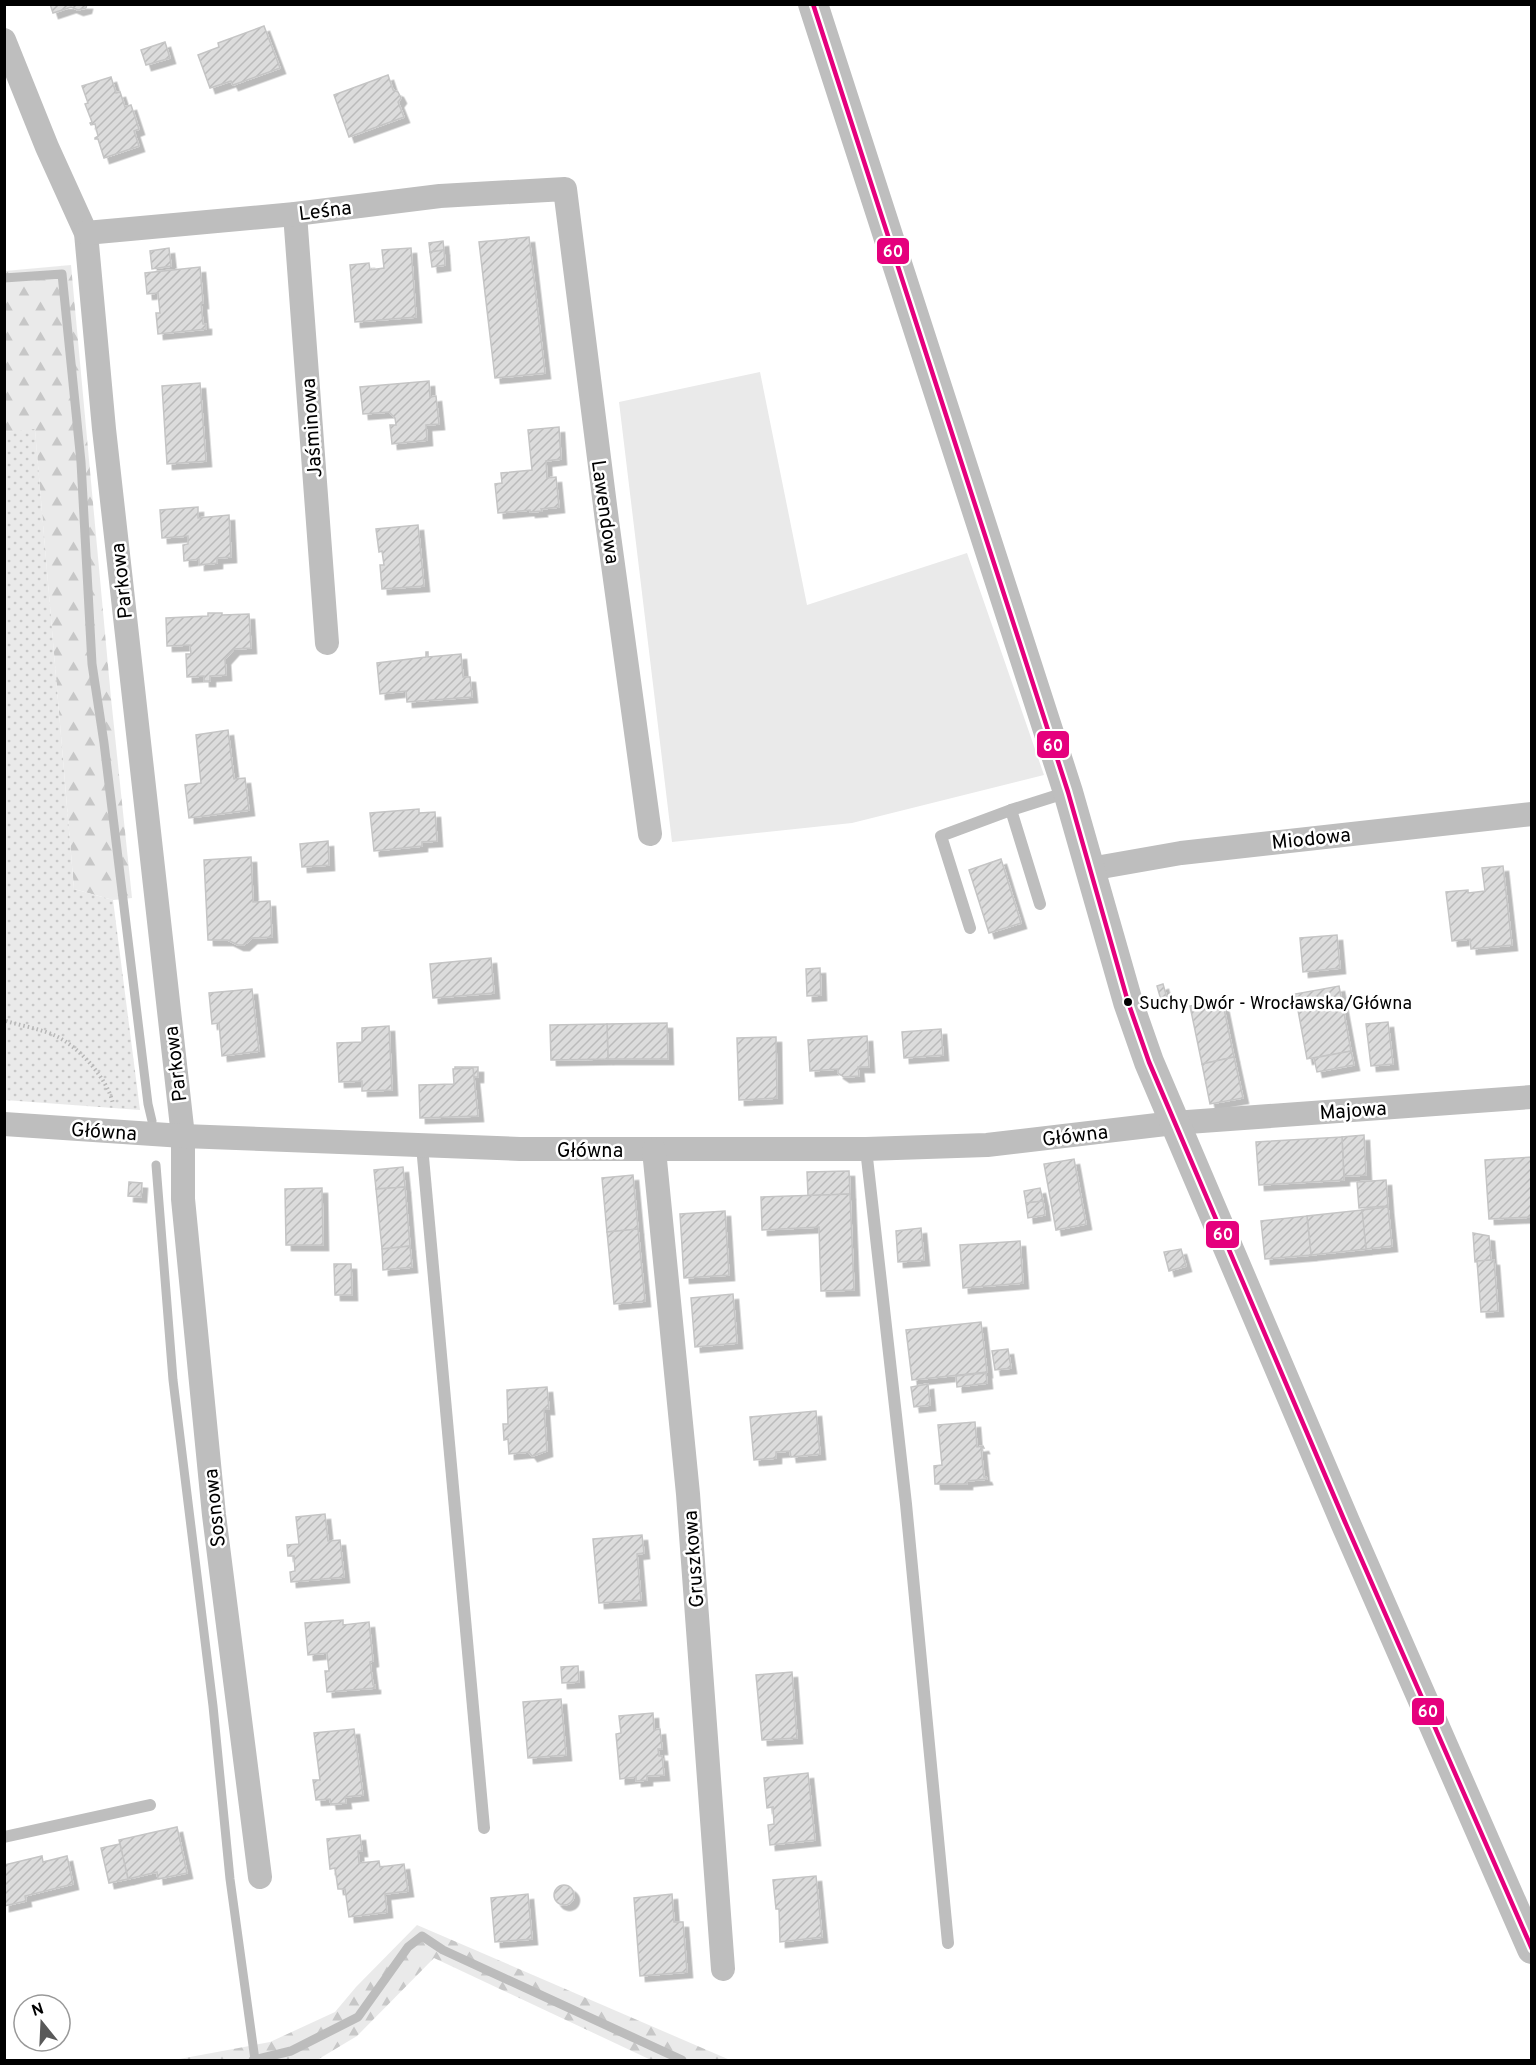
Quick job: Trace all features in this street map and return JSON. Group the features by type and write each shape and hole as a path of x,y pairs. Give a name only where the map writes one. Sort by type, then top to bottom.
{"street":[{"path":"813,4 1068,792 1128,1002 1149,1062 1532,1949"},
{"name":"Parkowa","path":"4,40 47,147 86,233 104,429 183,1136"},
{"name":"Leśna","path":"86,233 295,214 440,196 565,189"},
{"name":"Lawendowa","path":"565,189 650,834"},
{"name":"Jaśminowa","path":"295,214 327,643"},
{"name":"Miodowa","path":"1090,869 1181,852 1532,813"},
{"name":"Majowa","path":"1174,1123 1532,1097"},
{"name":"Główna","path":"4,1125 183,1136 422,1146 654,1150 866,1149 987,1145 1174,1123"},
{"name":"Sosnowa","path":"183,1136 183,1199 214,1515 260,1877"},
{"name":"Gruszkowa","path":"654,1150 688,1494 723,1969"}],"lane":[{"path":"970,928 941,836 1068,792"},
{"path":"1011,810 1040,904"},
{"path":"422,1146 484,1828"},
{"path":"866,1149 906,1504 948,1943"},
{"path":"4,1837 150,1805"}],"path":[{"path":"6,1021 57,1037 84,1057 103,1081 112,1100 114,1113"}],"green space":[{"path":"71,265 132,898 113,900 74,889 35,430 5,432 5,271"},
{"path":"760,372 807,605 967,553 1044,775 852,823 672,842 619,402"},
{"path":"35,429 74,889 113,900 140,1110 5,1100 4,432"},
{"path":"417,1925 730,2060 651,2060 434,1958 357,2036 317,2060 174,2060 270,2042 335,2012 356,1987"}],"building":[{"path":"50,4 87,4 86,8 78,10 71,7 53,13"},
{"path":"264,26 280,68 233,85 231,81 210,88 198,55 219,47 218,43"},
{"path":"165,42 170,58 146,65 141,50"},
{"path":"388,75 393,90 398,92 401,98 398,102 404,117 349,137 334,95"},
{"path":"111,77 116,93 120,92 125,107 131,105 139,129 134,131 139,146 104,158 98,139 95,139 98,136 95,124 90,123 92,122 85,104 88,103 82,86"},
{"path":"529,237 545,373 495,378 479,242"},
{"path":"443,241 444,250 430,252 429,243"},
{"path":"169,248 171,266 152,269 150,251"},
{"path":"411,248 416,317 355,322 350,265 369,263 370,270 384,268 382,250"},
{"path":"444,250 445,265 432,267 430,252"},
{"path":"200,267 203,324 206,324 206,329 158,334 156,313 160,313 158,293 147,294 145,273"},
{"path":"429,381 430,397 436,396 439,424 426,425 427,440 392,444 390,425 396,425 395,418 389,412 363,414 360,387"},
{"path":"200,383 206,461 167,464 162,386"},
{"path":"559,427 561,459 546,461 547,478 556,477 559,507 541,509 542,511 498,513 495,484 502,483 501,473 532,470 528,430"},
{"path":"198,507 198,518 229,515 231,557 217,558 217,563 199,565 199,559 184,561 183,545 188,544 188,536 162,538 160,510"},
{"path":"418,525 424,586 382,589 380,565 384,565 382,551 379,552 376,529"},
{"path":"208,613 249,614 251,648 234,649 225,659 226,675 210,676 210,681 204,681 204,676 187,677 186,654 191,654 190,645 167,646 166,618 208,616"},
{"path":"426,652 428,652 428,657 461,654 463,677 470,677 472,697 407,702 406,691 380,694 377,663 426,657"},
{"path":"228,730 234,779 245,778 249,810 189,818 185,785 201,783 196,735"},
{"path":"419,809 419,813 435,812 437,841 422,842 422,846 374,851 370,813"},
{"path":"328,841 329,865 302,867 300,844"},
{"path":"251,857 253,902 270,901 272,937 252,938 244,945 228,940 208,940 204,860"},
{"path":"1001,859 1021,923 989,933 969,870"},
{"path":"1503,866 1512,945 1471,949 1470,939 1452,941 1446,892 1485,891 1482,868"},
{"path":"1337,935 1340,968 1303,972 1300,938"},
{"path":"491,958 494,993 433,998 430,964"},
{"path":"820,968 821,995 807,996 806,969"},
{"path":"1163,984 1167,998 1161,1000 1157,986"},
{"path":"1339,986 1351,1051 1307,1059 1295,994"},
{"path":"252,989 259,1051 222,1056 219,1023 212,1024 209,993"},
{"path":"1222,999 1234,1057 1202,1064 1190,1006"},
{"path":"1388,1022 1393,1064 1371,1066 1366,1024"},
{"path":"667,1023 668,1059 608,1059 607,1024"},
{"path":"607,1024 608,1059 551,1060 550,1025"},
{"path":"389,1026 392,1090 362,1091 362,1081 339,1082 337,1043 362,1042 362,1028"},
{"path":"941,1029 943,1055 904,1058 902,1032"},
{"path":"867,1036 869,1067 858,1067 859,1076 844,1077 838,1073 838,1069 810,1071 808,1040"},
{"path":"776,1037 777,1098 739,1100 737,1038"},
{"path":"1351,1051 1354,1065 1317,1072 1314,1058"},
{"path":"1234,1057 1243,1098 1210,1104 1202,1064"},
{"path":"455,1067 478,1067 478,1077 455,1077"},
{"path":"473,1068 478,1116 420,1118 419,1085 454,1084 453,1069"},
{"path":"1364,1135 1366,1175 1344,1176 1342,1137"},
{"path":"1342,1137 1344,1180 1259,1185 1256,1142"},
{"path":"1532,1157 1532,1217 1489,1219 1485,1160"},
{"path":"1074,1159 1086,1224 1056,1230 1044,1164"},
{"path":"403,1167 405,1187 376,1189 374,1170"},
{"path":"849,1171 850,1194 808,1196 807,1172"},
{"path":"633,1175 638,1229 607,1232 602,1178"},
{"path":"1386,1180 1388,1206 1359,1208 1357,1182"},
{"path":"129,1182 142,1183 141,1197 128,1196"},
{"path":"405,1187 410,1246 382,1249 376,1189"},
{"path":"322,1188 323,1245 286,1245 285,1189"},
{"path":"1040,1188 1043,1201 1026,1203 1024,1191"},
{"path":"850,1194 854,1290 821,1291 819,1227 762,1230 761,1197"},
{"path":"1043,1201 1045,1215 1028,1218 1026,1203"},
{"path":"1388,1207 1392,1246 1366,1249 1362,1210"},
{"path":"1362,1210 1366,1249 1311,1255 1307,1216"},
{"path":"725,1211 729,1275 684,1278 680,1214"},
{"path":"1307,1216 1311,1255 1265,1259 1261,1221"},
{"path":"921,1228 924,1260 898,1262 896,1231"},
{"path":"638,1229 645,1301 614,1304 607,1232"},
{"path":"1473,1233 1489,1236 1491,1260 1475,1262"},
{"path":"1020,1241 1023,1283 963,1288 960,1245"},
{"path":"410,1246 412,1267 383,1270 382,1249"},
{"path":"1181,1249 1186,1266 1169,1271 1164,1252"},
{"path":"1494,1260 1498,1311 1481,1312 1477,1261"},
{"path":"334,1264 351,1264 352,1295 335,1295"},
{"path":"733,1294 737,1343 695,1347 691,1298"},
{"path":"981,1322 987,1372 912,1380 906,1330"},
{"path":"1008,1349 1011,1368 995,1370 992,1351"},
{"path":"986,1373 987,1383 957,1387 956,1376"},
{"path":"928,1384 930,1405 914,1407 911,1387"},
{"path":"547,1387 549,1409 544,1409 547,1451 532,1456 529,1452 509,1454 508,1439 504,1440 503,1424 508,1424 507,1390"},
{"path":"816,1411 820,1454 791,1457 790,1451 776,1452 776,1458 754,1460 750,1417"},
{"path":"975,1422 977,1447 983,1446 984,1448 981,1448 984,1477 987,1479 967,1481 967,1484 935,1484 934,1466 942,1465 938,1425"},
{"path":"325,1514 328,1541 340,1540 344,1577 291,1582 290,1572 295,1571 294,1556 288,1556 287,1545 299,1544 296,1517"},
{"path":"642,1535 644,1553 637,1554 641,1600 599,1603 593,1539"},
{"path":"343,1620 343,1625 369,1622 373,1661 370,1662 375,1688 327,1692 325,1671 329,1671 327,1653 308,1655 305,1623"},
{"path":"578,1666 579,1682 562,1683 561,1667"},
{"path":"792,1672 797,1738 762,1740 756,1675"},
{"path":"561,1699 566,1755 528,1758 523,1702"},
{"path":"653,1713 654,1730 660,1729 662,1749 658,1749 659,1756 662,1756 664,1775 647,1776 647,1780 636,1781 636,1777 620,1779 616,1734 621,1733 619,1716"},
{"path":"354,1729 363,1795 345,1797 346,1803 331,1804 330,1799 316,1800 313,1780 320,1780 314,1733"},
{"path":"808,1773 815,1840 770,1845 768,1825 774,1824 773,1807 767,1808 764,1778"},
{"path":"177,1827 187,1873 158,1879 157,1872 128,1879 119,1840"},
{"path":"360,1835 362,1851 358,1851 359,1863 379,1861 380,1867 404,1864 408,1891 385,1894 387,1912 349,1917 345,1889 338,1889 335,1868 330,1869 327,1839"},
{"path":"120,1844 128,1879 109,1883 101,1848"},
{"path":"42,1856 43,1862 67,1856 73,1884 25,1896 26,1901 4,1906 4,1865"},
{"path":"816,1876 822,1937 780,1942 779,1909 776,1909 773,1880"},
{"path":"564,1885 571,1888 574,1895 571,1902 564,1905 557,1902 554,1895 557,1888"},
{"path":"528,1894 532,1939 495,1942 491,1898"},
{"path":"672,1894 674,1922 683,1922 687,1972 640,1976 634,1898"}],"waterway":[{"path":"4,278 62,274 81,462 92,664 152,1121"},
{"path":"156,1165 173,1380 213,1706 230,1879 255,2060"},
{"path":"253,2060 291,2051 358,2017 408,1947 422,1936 443,1950 682,2060"}],"transit line":[{"name":"60","path":"813,4 1068,792 1128,1002 1149,1062 1345,1522 1532,1949"}],"place":[{"name":"Suchy Dwór - Wrocławska/Główna","path":"1128,1002"}]}
